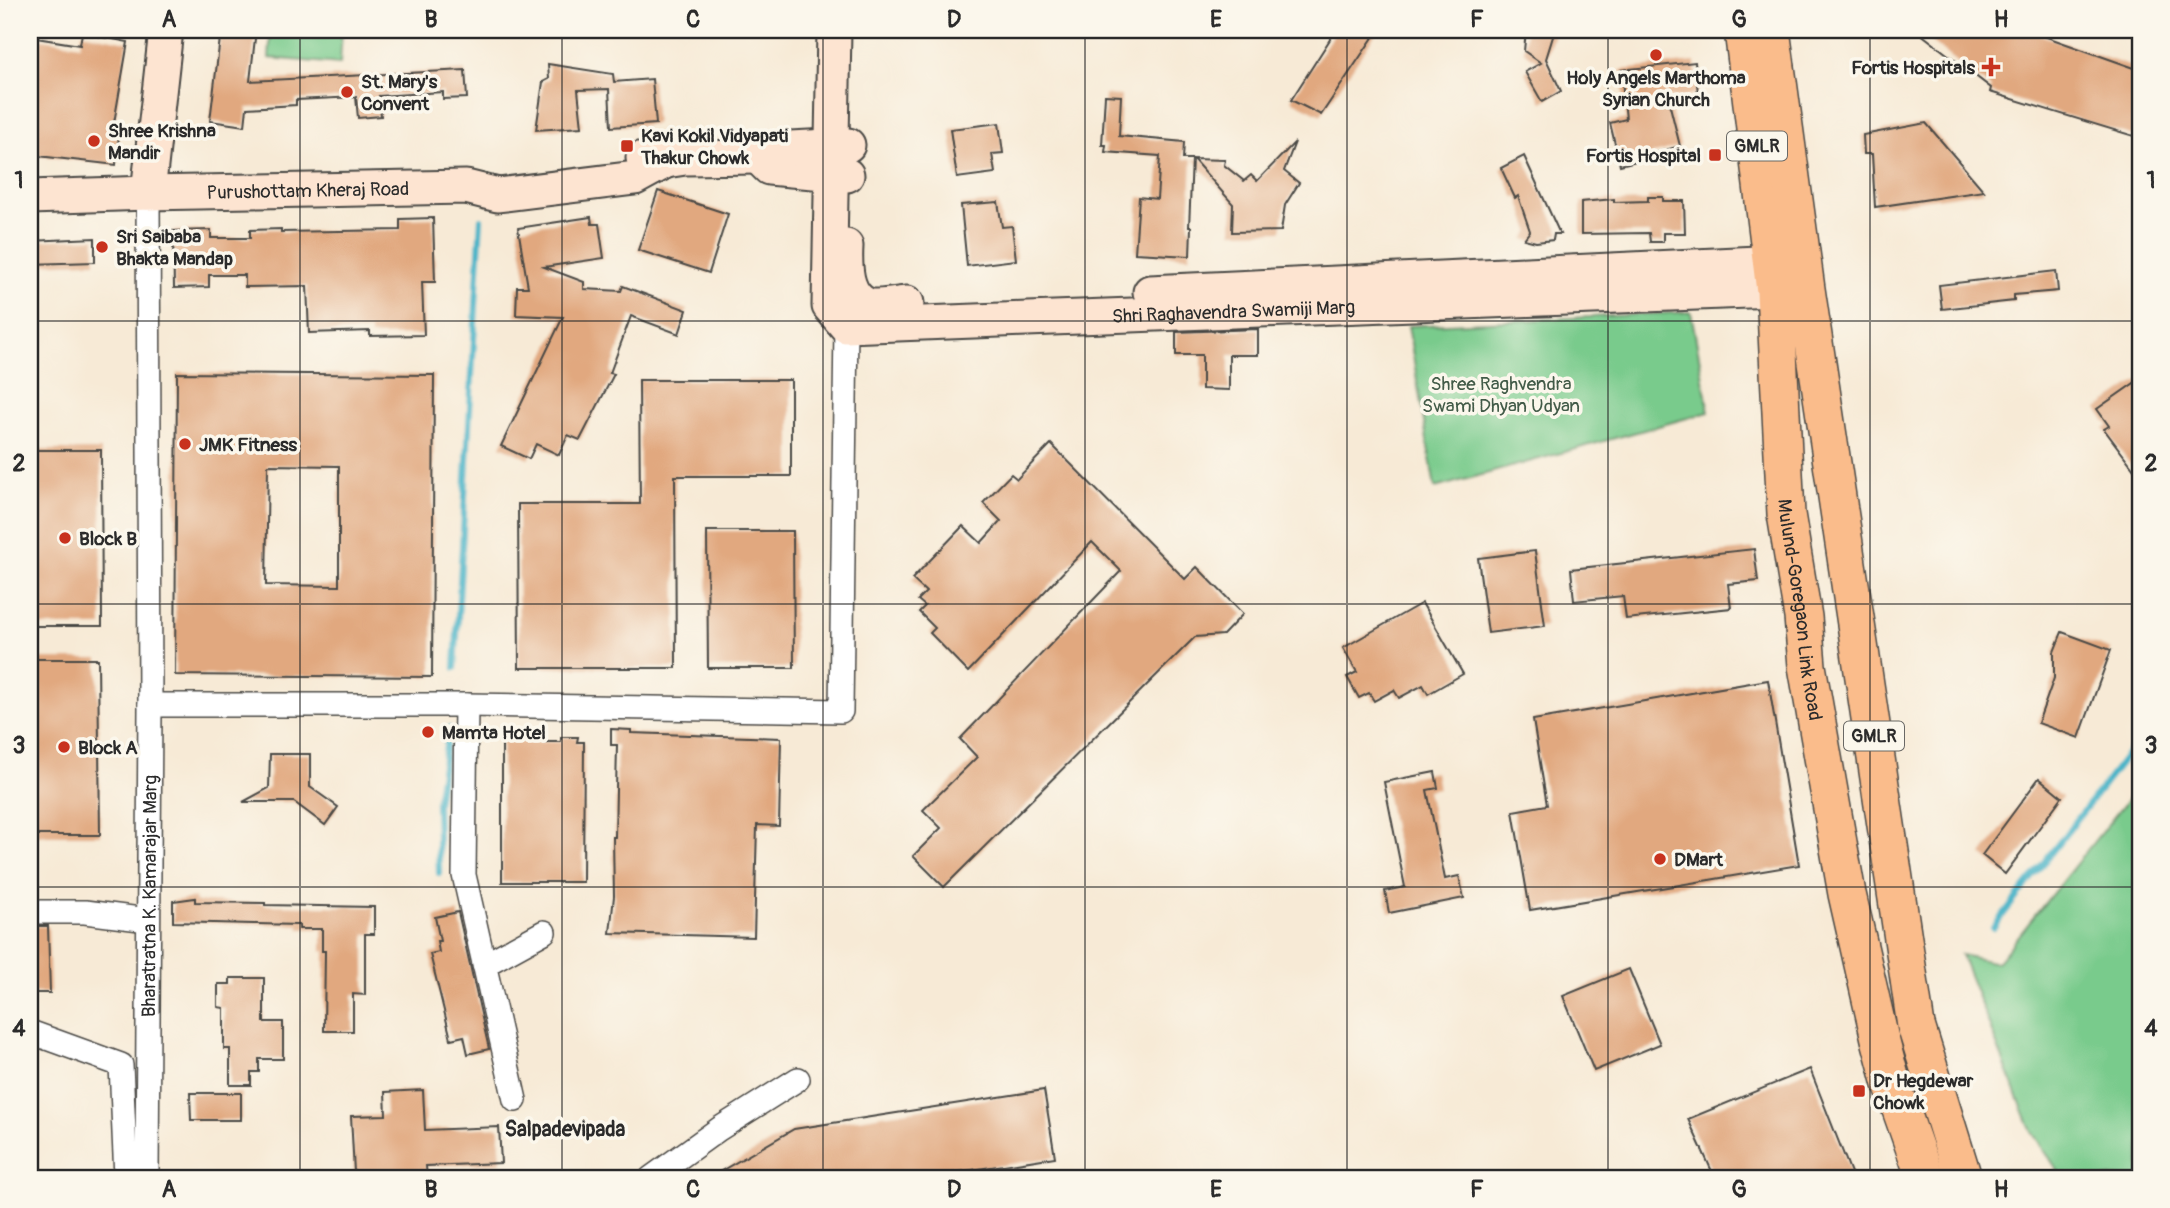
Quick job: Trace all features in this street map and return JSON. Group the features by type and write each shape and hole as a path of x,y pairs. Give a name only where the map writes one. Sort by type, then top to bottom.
{"main road":[{"name":"Mulund-Goregaon Link Road","path":"1743,30 1789,276 1916,1026 1963,1178"},
{"name":"Mulund-Goregaon Link Road","path":"1771,30 1789,276 1786,514 1803,617 1807,666 1847,894 1892,1084 1925,1178"}],"street":[{"path":"148,192 166,30"},
{"path":"834,30 839,160"},
{"path":"150,705 466,705 841,711 850,310 845,270 837,250 839,160 849,30"},
{"name":"Purushottam Kheraj Road","path":"30,197 148,192 466,187 495,175 563,176 633,157 666,161 685,158 758,157 769,168 839,160"},
{"name":"Bharatratna K. Kamarajar Marg","path":"147,1178 150,705 148,192"},
{"name":"Shri Raghavendra Swamiji Marg","path":"850,310 868,305 1017,309 1789,276"},
{"path":"466,705 464,875 515,1100"},
{"path":"30,912 85,912 148,920"},
{"path":"484,965 544,932"},
{"path":"30,1032 121,1065 126,1178"},
{"path":"650,1178 719,1129 798,1079"}],"green space":[{"path":"271,30 342,30 340,64 269,58"},
{"name":"Shree Raghvendra Swami Dhyan Udyan","path":"1691,312 1709,412 1435,488 1408,326"},
{"path":"2140,784 2140,1178 2063,1178 2032,1132 1961,955 1997,963"}],"building":[{"path":"221,30 256,30 250,81 465,70 467,98 443,99 443,92 379,96 381,116 358,118 356,97 296,100 296,105 247,108 245,126 210,121"},
{"path":"1336,30 1378,30 1321,115 1291,100"},
{"path":"1526,30 1555,30 1546,59 1561,91 1542,102 1525,72 1541,63 1524,51"},
{"path":"1916,30 2027,30 2140,70 2140,138 1990,92 1991,88"},
{"path":"82,33 128,42 114,123 120,124 116,165 30,155 30,37 80,45"},
{"path":"1695,62 1698,94 1668,98 1680,146 1652,154 1653,157 1620,165 1610,123 1626,119 1621,70"},
{"path":"548,64 613,74 614,82 652,79 656,124 611,127 609,89 578,90 582,127 536,130 543,82 549,79"},
{"path":"1105,95 1121,96 1119,136 1184,142 1183,159 1192,159 1190,256 1135,253 1139,197 1157,199 1160,156 1105,152 1106,145 1102,145"},
{"path":"999,123 1003,153 992,154 995,173 957,178 950,129"},
{"path":"1926,123 1984,191 1875,207 1872,154 1864,154 1863,135"},
{"path":"1295,142 1284,171 1299,183 1285,205 1281,231 1232,232 1233,204 1193,159 1225,160 1224,165 1244,181 1251,175 1257,181"},
{"path":"1524,156 1560,234 1554,234 1553,240 1536,242 1524,239 1530,231 1518,196 1515,198 1501,168"},
{"path":"658,191 728,214 709,273 638,250"},
{"path":"1648,197 1663,197 1663,201 1684,201 1685,233 1663,233 1663,242 1650,242 1649,233 1581,234 1581,202 1614,199 1614,202 1648,201"},
{"path":"998,202 1002,227 1012,226 1016,260 967,266 961,205"},
{"path":"591,217 592,224 599,224 604,258 544,267 584,282 584,289 621,291 623,286 687,310 679,334 631,316 610,373 614,374 580,440 568,435 559,455 536,444 529,459 501,446 563,317 516,315 517,287 528,287 518,228"},
{"path":"433,218 435,282 422,282 424,335 370,336 370,331 309,333 307,286 245,287 245,275 209,275 209,287 174,288 173,231 211,230 211,238 250,238 250,230 400,230 400,219"},
{"path":"95,238 95,262 30,264 30,241"},
{"path":"2056,271 2058,291 2014,295 2014,301 1942,309 1939,285"},
{"path":"1258,329 1258,355 1229,355 1229,390 1202,389 1202,355 1176,355 1176,332"},
{"path":"177,373 434,375 432,677 175,675","holes":["268,465 339,466 339,586 266,585"]},
{"path":"2140,379 2140,477 2104,429 2109,426 2097,409"},
{"path":"639,380 791,380 791,476 675,476 676,668 519,668 518,504 640,504"},
{"path":"1051,444 1185,579 1197,567 1243,614 1223,635 1195,637 944,887 913,856 941,828 923,810 977,757 960,739 1121,571 1092,542 968,672 930,633 935,628 919,612 925,606 918,600 926,592 912,579 963,526 981,543 1001,521 983,503 1011,474 1017,479"},
{"name":"Block B","path":"30,450 101,450 102,626 30,626"},
{"path":"707,531 793,531 794,668 708,668"},
{"path":"1754,549 1758,581 1728,584 1731,608 1626,619 1623,596 1574,601 1571,569"},
{"path":"1535,551 1545,626 1488,633 1478,558"},
{"path":"1422,603 1463,674 1428,694 1423,685 1399,698 1394,690 1374,701 1369,693 1359,698 1347,677 1357,672 1343,648"},
{"path":"2062,632 2111,650 2079,738 2038,723 2054,678 2054,652"},
{"name":"Block A","path":"30,659 98,659 100,835 30,835"},
{"path":"1768,680 1799,865 1530,910 1513,811 1547,805 1533,720"},
{"path":"611,729 631,730 631,733 781,738 779,826 757,825 754,937 610,933 614,896 613,837 617,745 611,745"},
{"path":"561,737 578,737 577,742 584,742 583,882 502,882 502,742 561,742"},
{"path":"270,754 310,754 310,787 338,807 325,825 294,802 243,802 269,788"},
{"path":"1435,772 1438,788 1427,790 1445,879 1459,876 1464,898 1389,913 1385,891 1405,887 1384,782"},
{"path":"2039,778 2062,797 2005,874 1982,855"},
{"path":"195,898 195,902 374,907 374,934 365,934 365,995 353,994 353,1031 324,1031 325,951 322,951 322,929 299,929 299,925 173,922 173,901"},
{"path":"458,912 489,1049 468,1054 464,1036 451,1039 430,954 439,952 437,941 440,941 435,917"},
{"path":"30,926 48,926 50,993 30,993"},
{"path":"1629,969 1660,1044 1594,1071 1563,996"},
{"path":"230,978 264,978 264,1022 283,1022 283,1059 259,1059 259,1072 251,1072 251,1085 230,1085 230,1049 224,1049 224,1008 218,1007 218,984 230,984"},
{"path":"1810,1069 1853,1178 1715,1178 1688,1119"},
{"path":"423,1090 425,1130 499,1127 501,1163 426,1166 427,1178 390,1178 389,1171 354,1172 351,1116 386,1115 385,1092"},
{"path":"1044,1090 1055,1157 921,1178 709,1178 794,1129"},
{"path":"190,1093 241,1093 241,1120 191,1120"}],"waterway":[{"path":"455,668 481,219"},
{"path":"439,873 437,803 449,728"},
{"path":"1993,928 2140,738"}],"place":[{"name":"Holy Angels Marthoma Syrian Church","path":"1656,55"},
{"name":"Fortis Hospitals","path":"1991,67"},
{"name":"St. Mary's Convent","path":"347,92"},
{"name":"Shree Krishna Mandir","path":"94,141"},
{"name":"Kavi Kokil Vidyapati Thakur Chowk","path":"627,146"},
{"name":"Fortis Hospital","path":"1715,155"},
{"name":"Sri Saibaba Bhakta Mandap","path":"102,247"},
{"name":"JMK Fitness","path":"185,444"},
{"name":"Block B","path":"65,538"},
{"name":"Mamta Hotel","path":"428,732"},
{"name":"Block A","path":"64,747"},
{"name":"DMart","path":"1660,859"},
{"name":"Dr Hegdewar Chowk","path":"1859,1091"}],"district":[{"name":"Salpadevipada","path":"565,1129"}]}
